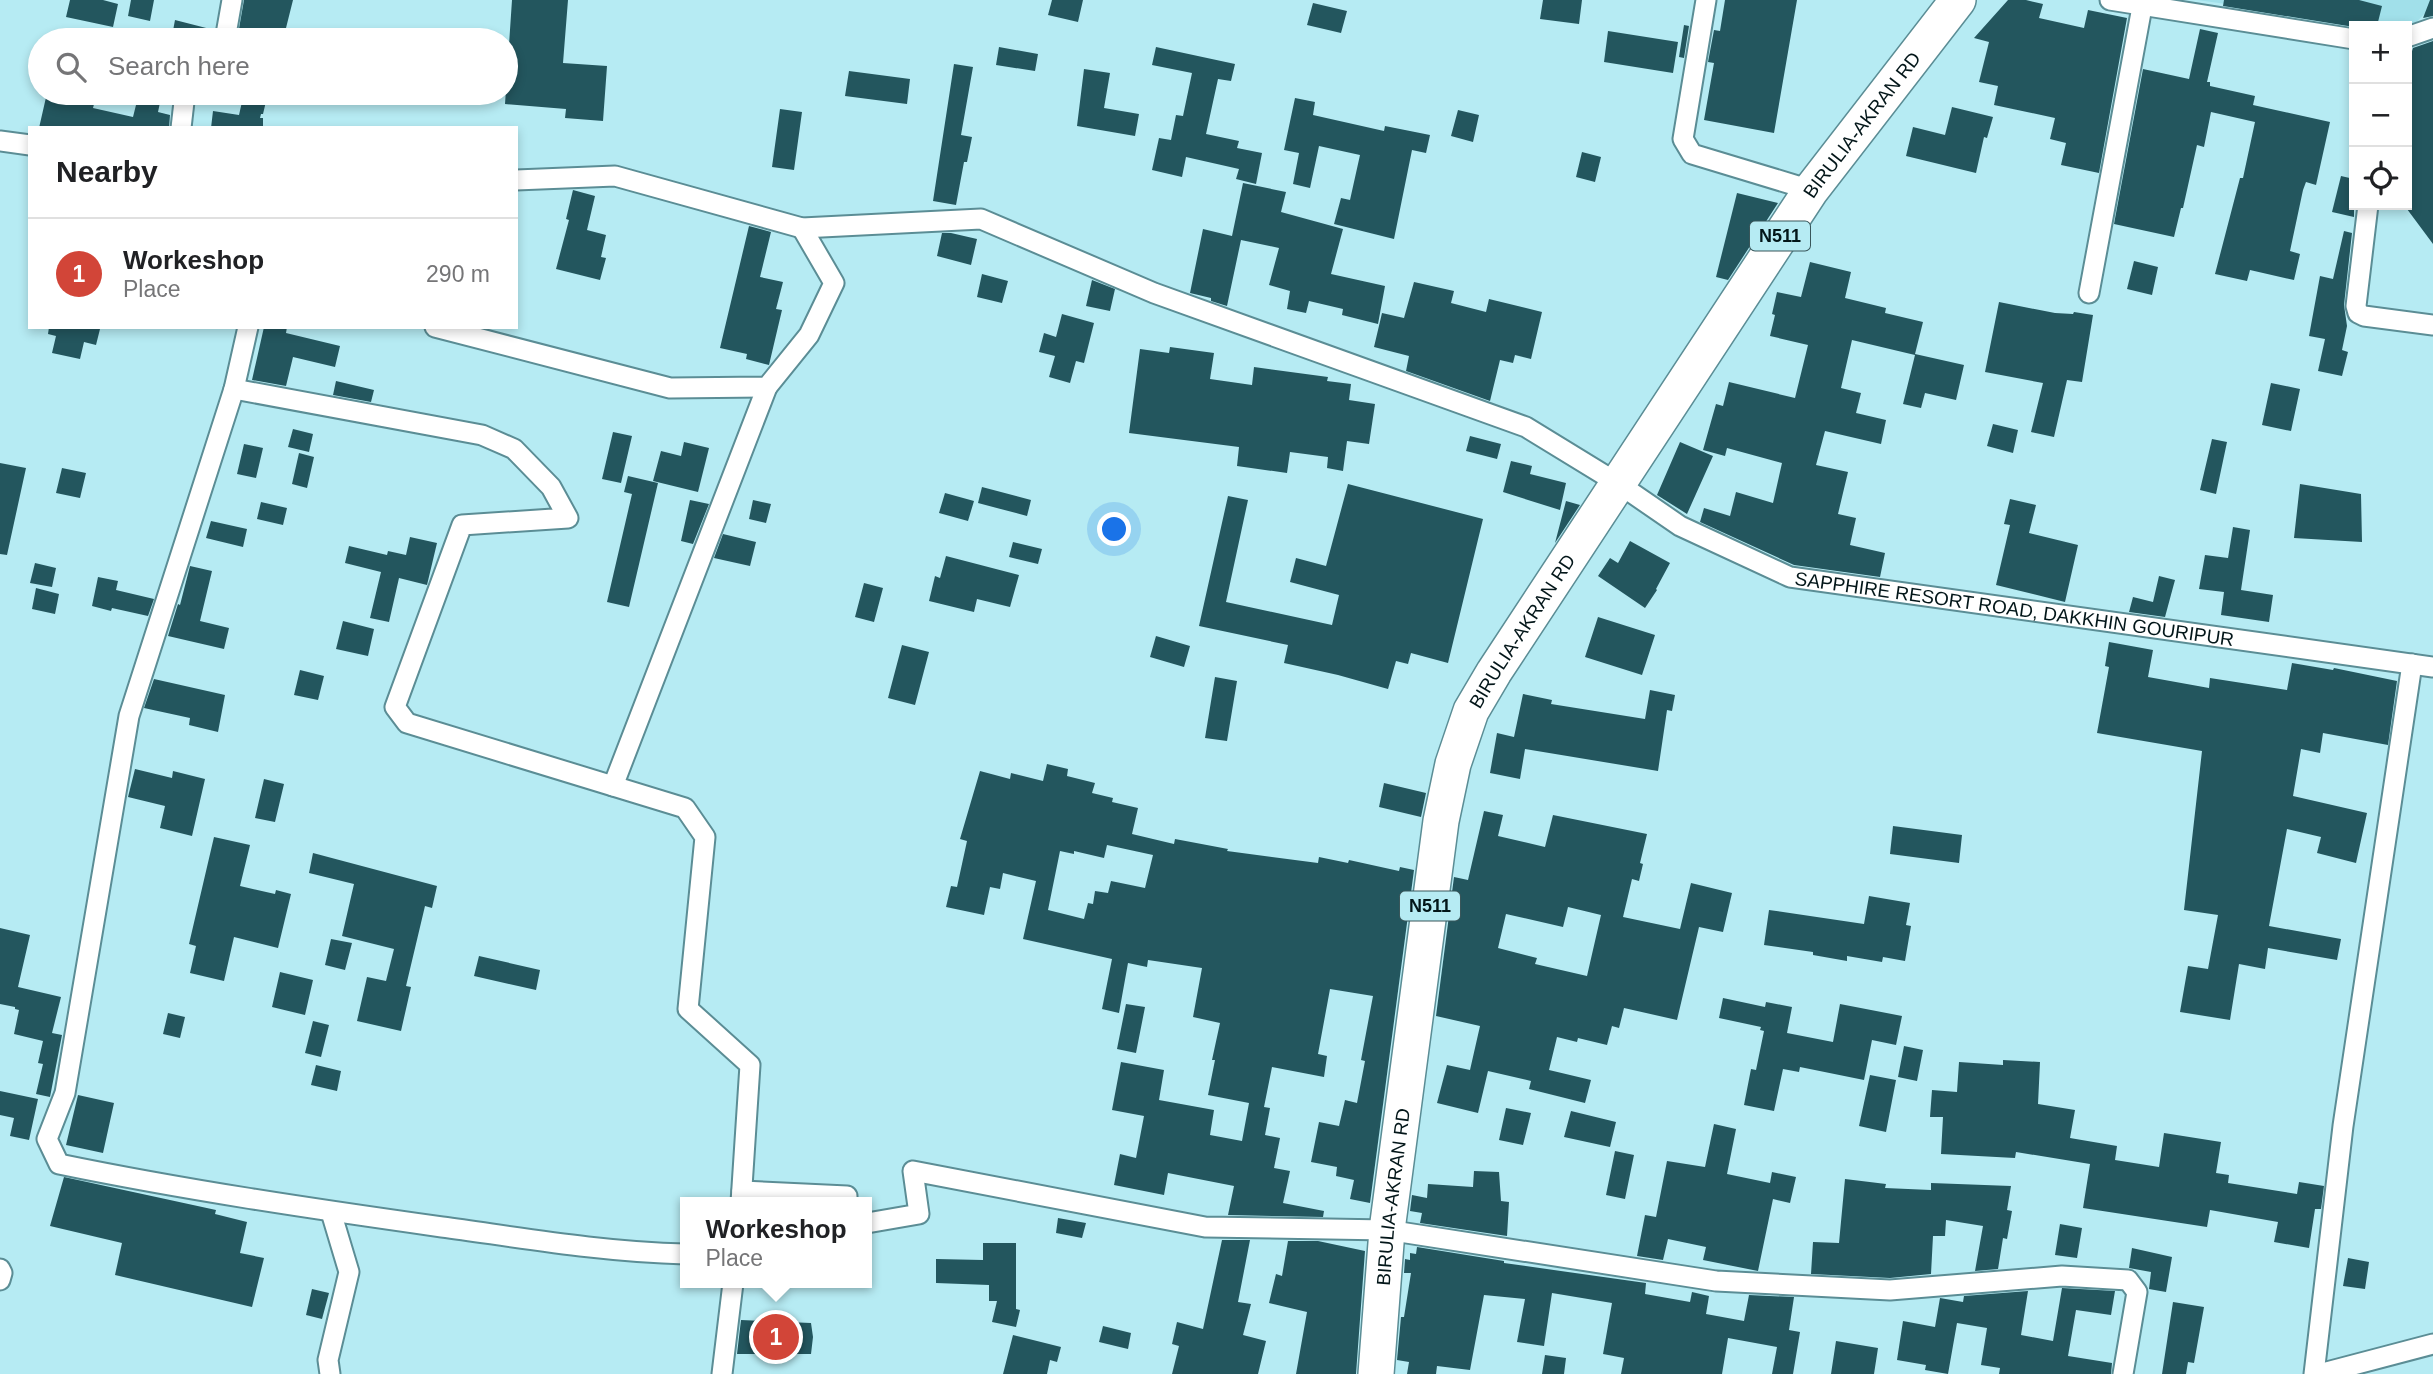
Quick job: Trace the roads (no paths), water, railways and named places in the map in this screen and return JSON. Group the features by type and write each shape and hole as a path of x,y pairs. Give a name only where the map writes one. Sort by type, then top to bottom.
{"highway":[{"name":"BIRULIA-AKRAN RD","path":"1376,1374 1387,1230 1441,821 1452,764 1471,711 1811,190 1958,0"}],"street":[{"path":"227,28 232,0"},
{"path":"1706,0 1683,139 1692,154 1811,190"},
{"path":"2110,0 2349,38"},
{"path":"2089,293 2142,7"},
{"path":"2412,35 2433,28"},
{"path":"181,126 184,105"},
{"path":"0,141 28,145"},
{"name":"SAPPHIRE RESORT ROAD, DAKKHIN GOURIPUR","path":"518,180 615,176 802,228 981,219 1154,293 1526,427 1619,484 1680,526 1790,577 2433,667"},
{"path":"2367,210 2357,313 2433,325"},
{"path":"613,786 767,387 809,335 834,283 802,228"},
{"path":"248,329 234,389 129,716 65,1093 47,1139 59,1164 113,1175 331,1212 629,1253 680,1254"},
{"path":"443,329 670,388 767,387"},
{"path":"234,389 482,435 514,449 551,487 568,518 462,525 395,707 407,723 685,807 705,837 688,1009 750,1065 741,1197 847,1197"},
{"path":"2314,1374 2343,1126 2392,814 2412,664"},
{"path":"872,1222 919,1214 913,1171 1205,1227 1387,1230 1716,1281 1890,1290 2062,1276 2128,1280 2137,1292 2123,1374"},
{"path":"330,1374 328,1360 349,1272 331,1212"},
{"path":"0,1269 0,1280"},
{"path":"722,1374 732,1288"},
{"path":"2319,1374 2433,1344"}],"place":[{"name":"Workeshop","path":"776,1337"}]}
